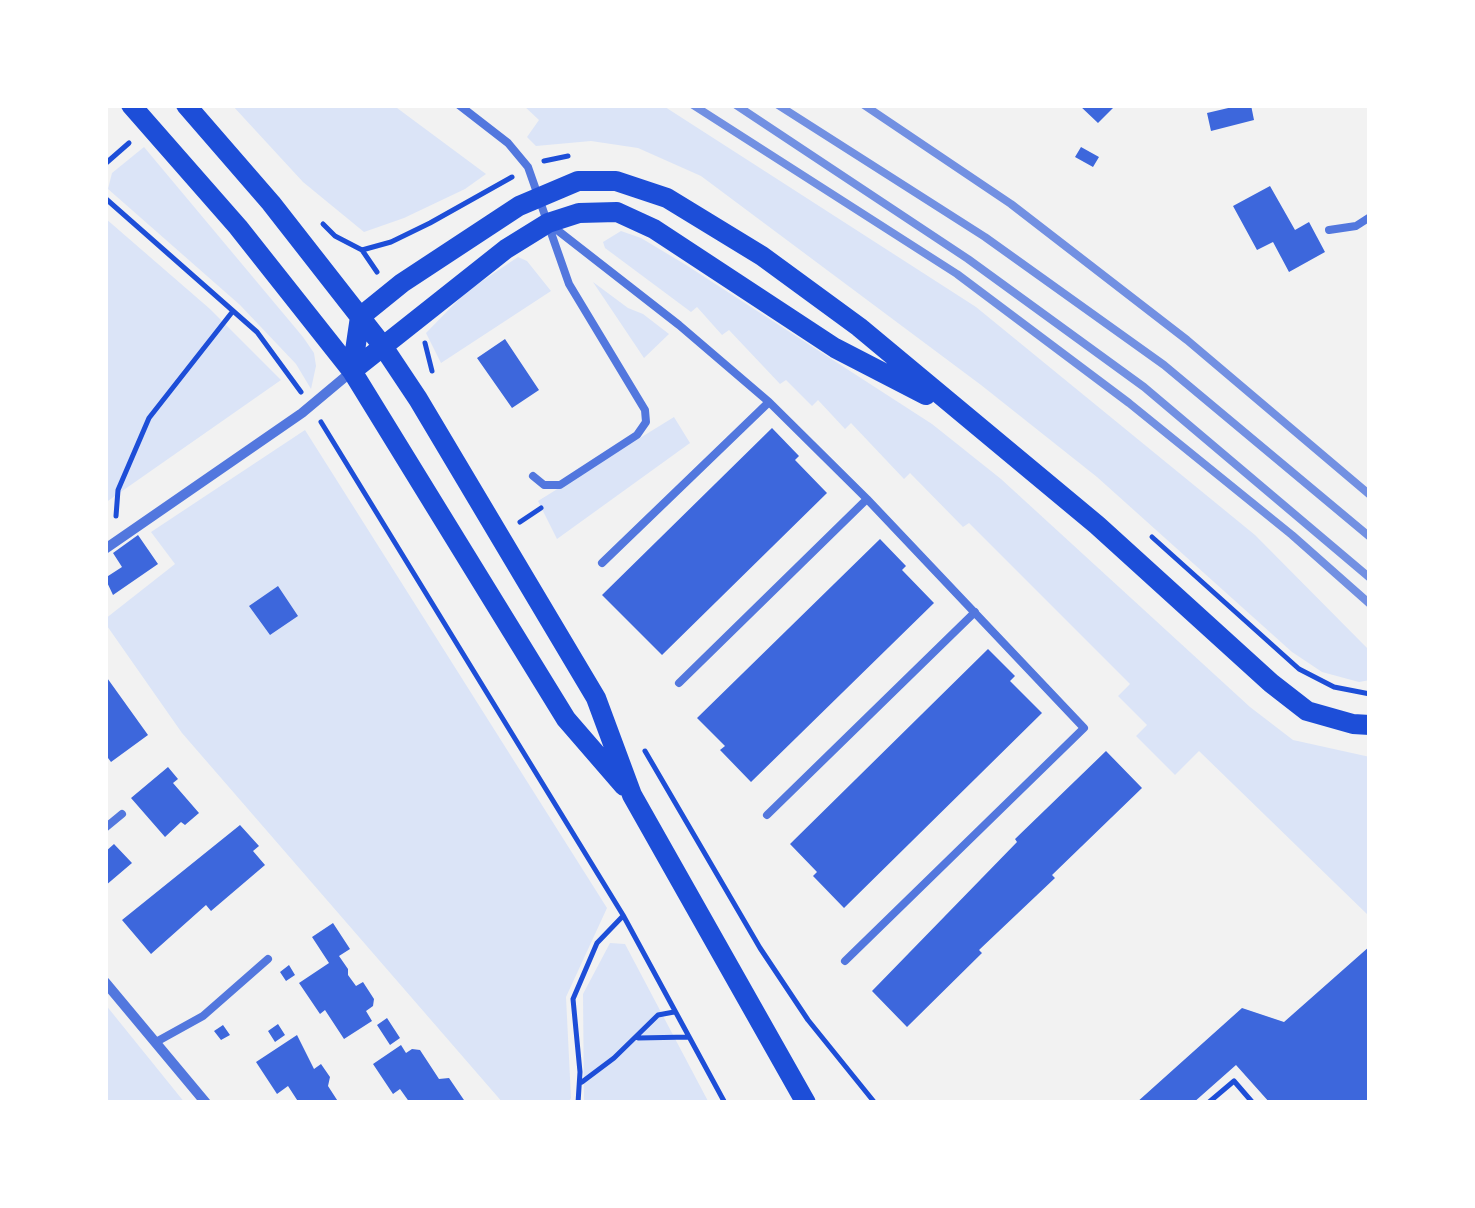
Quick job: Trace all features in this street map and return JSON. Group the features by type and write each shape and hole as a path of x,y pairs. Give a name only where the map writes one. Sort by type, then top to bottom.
{"main road":[{"path":"131,105 238,227 352,371 566,719 632,795"},
{"path":"186,105 360,316 418,399 596,698 632,795 806,1098"},
{"path":"352,371 360,316 539,195 578,181 616,180 668,198 762,256 859,327 1097,525 1307,712 1370,725"},
{"path":"352,371 506,249 548,224 578,213 616,212 654,229 836,348 958,412"}],"street":[{"path":"105,549 302,413 352,371"},
{"path":"105,982 206,1103"}],"lane":[{"path":"458,105 520,154 539,195 570,284 644,410 646,422 638,435 560,485 544,485 533,476"},
{"path":"1329,230 1356,226 1370,217"},
{"path":"548,224 679,325 770,402 1084,728 845,961"},
{"path":"602,563 770,402"},
{"path":"679,683 867,499"},
{"path":"767,815 974,612"},
{"path":"105,828 122,814"},
{"path":"156,1042 203,1016 268,959"}],"path":[{"path":"105,164 132,141"},
{"path":"362,250 392,242 513,176"},
{"path":"105,198 257,332 300,390"},
{"path":"116,516 118,490 149,418 233,312"},
{"path":"322,424 623,916 725,1103"},
{"path":"513,526 541,508"},
{"path":"578,1103 573,999 597,942 623,916"},
{"path":"760,948 808,1020 874,1103"},
{"path":"579,1084 658,1015 676,1012"},
{"path":"634,1038 689,1037"},
{"path":"1208,1103 1234,1081 1254,1103"}],"shaded area":[{"path":"232,105 393,105 486,174 465,189 404,218 364,232 303,182"},
{"path":"523,105 662,105 976,307 1255,535 1370,651 1370,680 1359,682 1322,672 1292,652 1097,477 981,385 701,176 638,148 591,141 536,146 527,137 539,120"},
{"path":"144,147 303,337 314,353 316,366 311,389 296,364 240,305 108,189 112,173"},
{"path":"105,218 210,309 281,380 105,503"},
{"path":"621,231 641,238 686,265 932,424 1001,479 1250,707 1293,740 1370,757 1370,917 1199,751 1175,775 1136,736 1147,725 1118,696 1130,684 969,523 963,527 910,473 904,479 851,423 845,429 818,400 812,406 786,380 780,384 729,330 722,335 697,307 691,312 605,248 603,242"},
{"path":"518,257 527,261 551,291 441,363 426,333 466,292"},
{"path":"593,282 628,308 643,314 669,334 644,358"},
{"path":"674,417 690,443 557,539 538,501"},
{"path":"305,430 607,908 566,997 571,1098 568,1103 503,1103 182,733 105,623 105,619 175,564 151,532"},
{"path":"610,943 625,944 709,1103 584,1103 583,994"},
{"path":"105,1004 185,1103 105,1103"}],"building":[{"path":"1079,105 1116,105 1098,123"},
{"path":"1251,105 1254,120 1211,131 1207,113"},
{"path":"1081,147 1099,157 1093,167 1075,157"},
{"path":"1270,186 1295,230 1309,222 1325,252 1289,272 1273,242 1257,250 1233,206"},
{"path":"505,339 539,390 512,408 477,358"},
{"path":"772,428 799,456 795,460 827,493 662,655 602,595"},
{"path":"138,535 158,564 113,595 105,578 122,567 113,553"},
{"path":"880,539 906,566 902,570 934,603 751,782 720,750 725,746 697,718"},
{"path":"278,586 298,616 270,635 249,606"},
{"path":"988,649 1015,676 1010,681 1042,713 844,908 813,876 817,872 790,844"},
{"path":"105,675 148,735 111,762 105,754"},
{"path":"1106,751 1142,788 1052,875 1055,878 979,950 982,953 907,1027 872,991 1017,842 1015,839"},
{"path":"168,767 178,779 173,783 199,813 185,825 181,822 165,837 131,798"},
{"path":"240,825 259,846 253,851 265,865 211,911 206,905 151,954 122,920"},
{"path":"114,844 132,863 105,886 105,852"},
{"path":"333,923 350,949 339,956 348,975 356,986 363,982 374,999 373,1006 366,1011 372,1021 344,1039 325,1010 320,1014 299,983 329,963 312,937"},
{"path":"1370,946 1370,1103 1270,1103 1236,1065 1193,1103 1136,1103 1242,1008 1284,1022"},
{"path":"289,965 295,975 286,981 280,972"},
{"path":"387,1018 400,1038 390,1045 377,1025"},
{"path":"278,1024 285,1035 275,1042 268,1031"},
{"path":"223,1025 230,1035 221,1040 214,1031"},
{"path":"297,1035 314,1069 321,1064 330,1077 328,1086 339,1103 299,1103 288,1086 277,1094 256,1062"},
{"path":"401,1045 406,1053 420,1050 439,1079 449,1078 466,1103 410,1103 400,1089 393,1094 373,1064"}],"railway":[{"path":"693,105 957,274 1129,403 1292,535 1370,604"},
{"path":"736,105 968,259 1144,387 1370,578"},
{"path":"778,105 985,237 1164,365 1370,537"},
{"path":"864,105 1011,204 1187,340 1370,495"}]}
